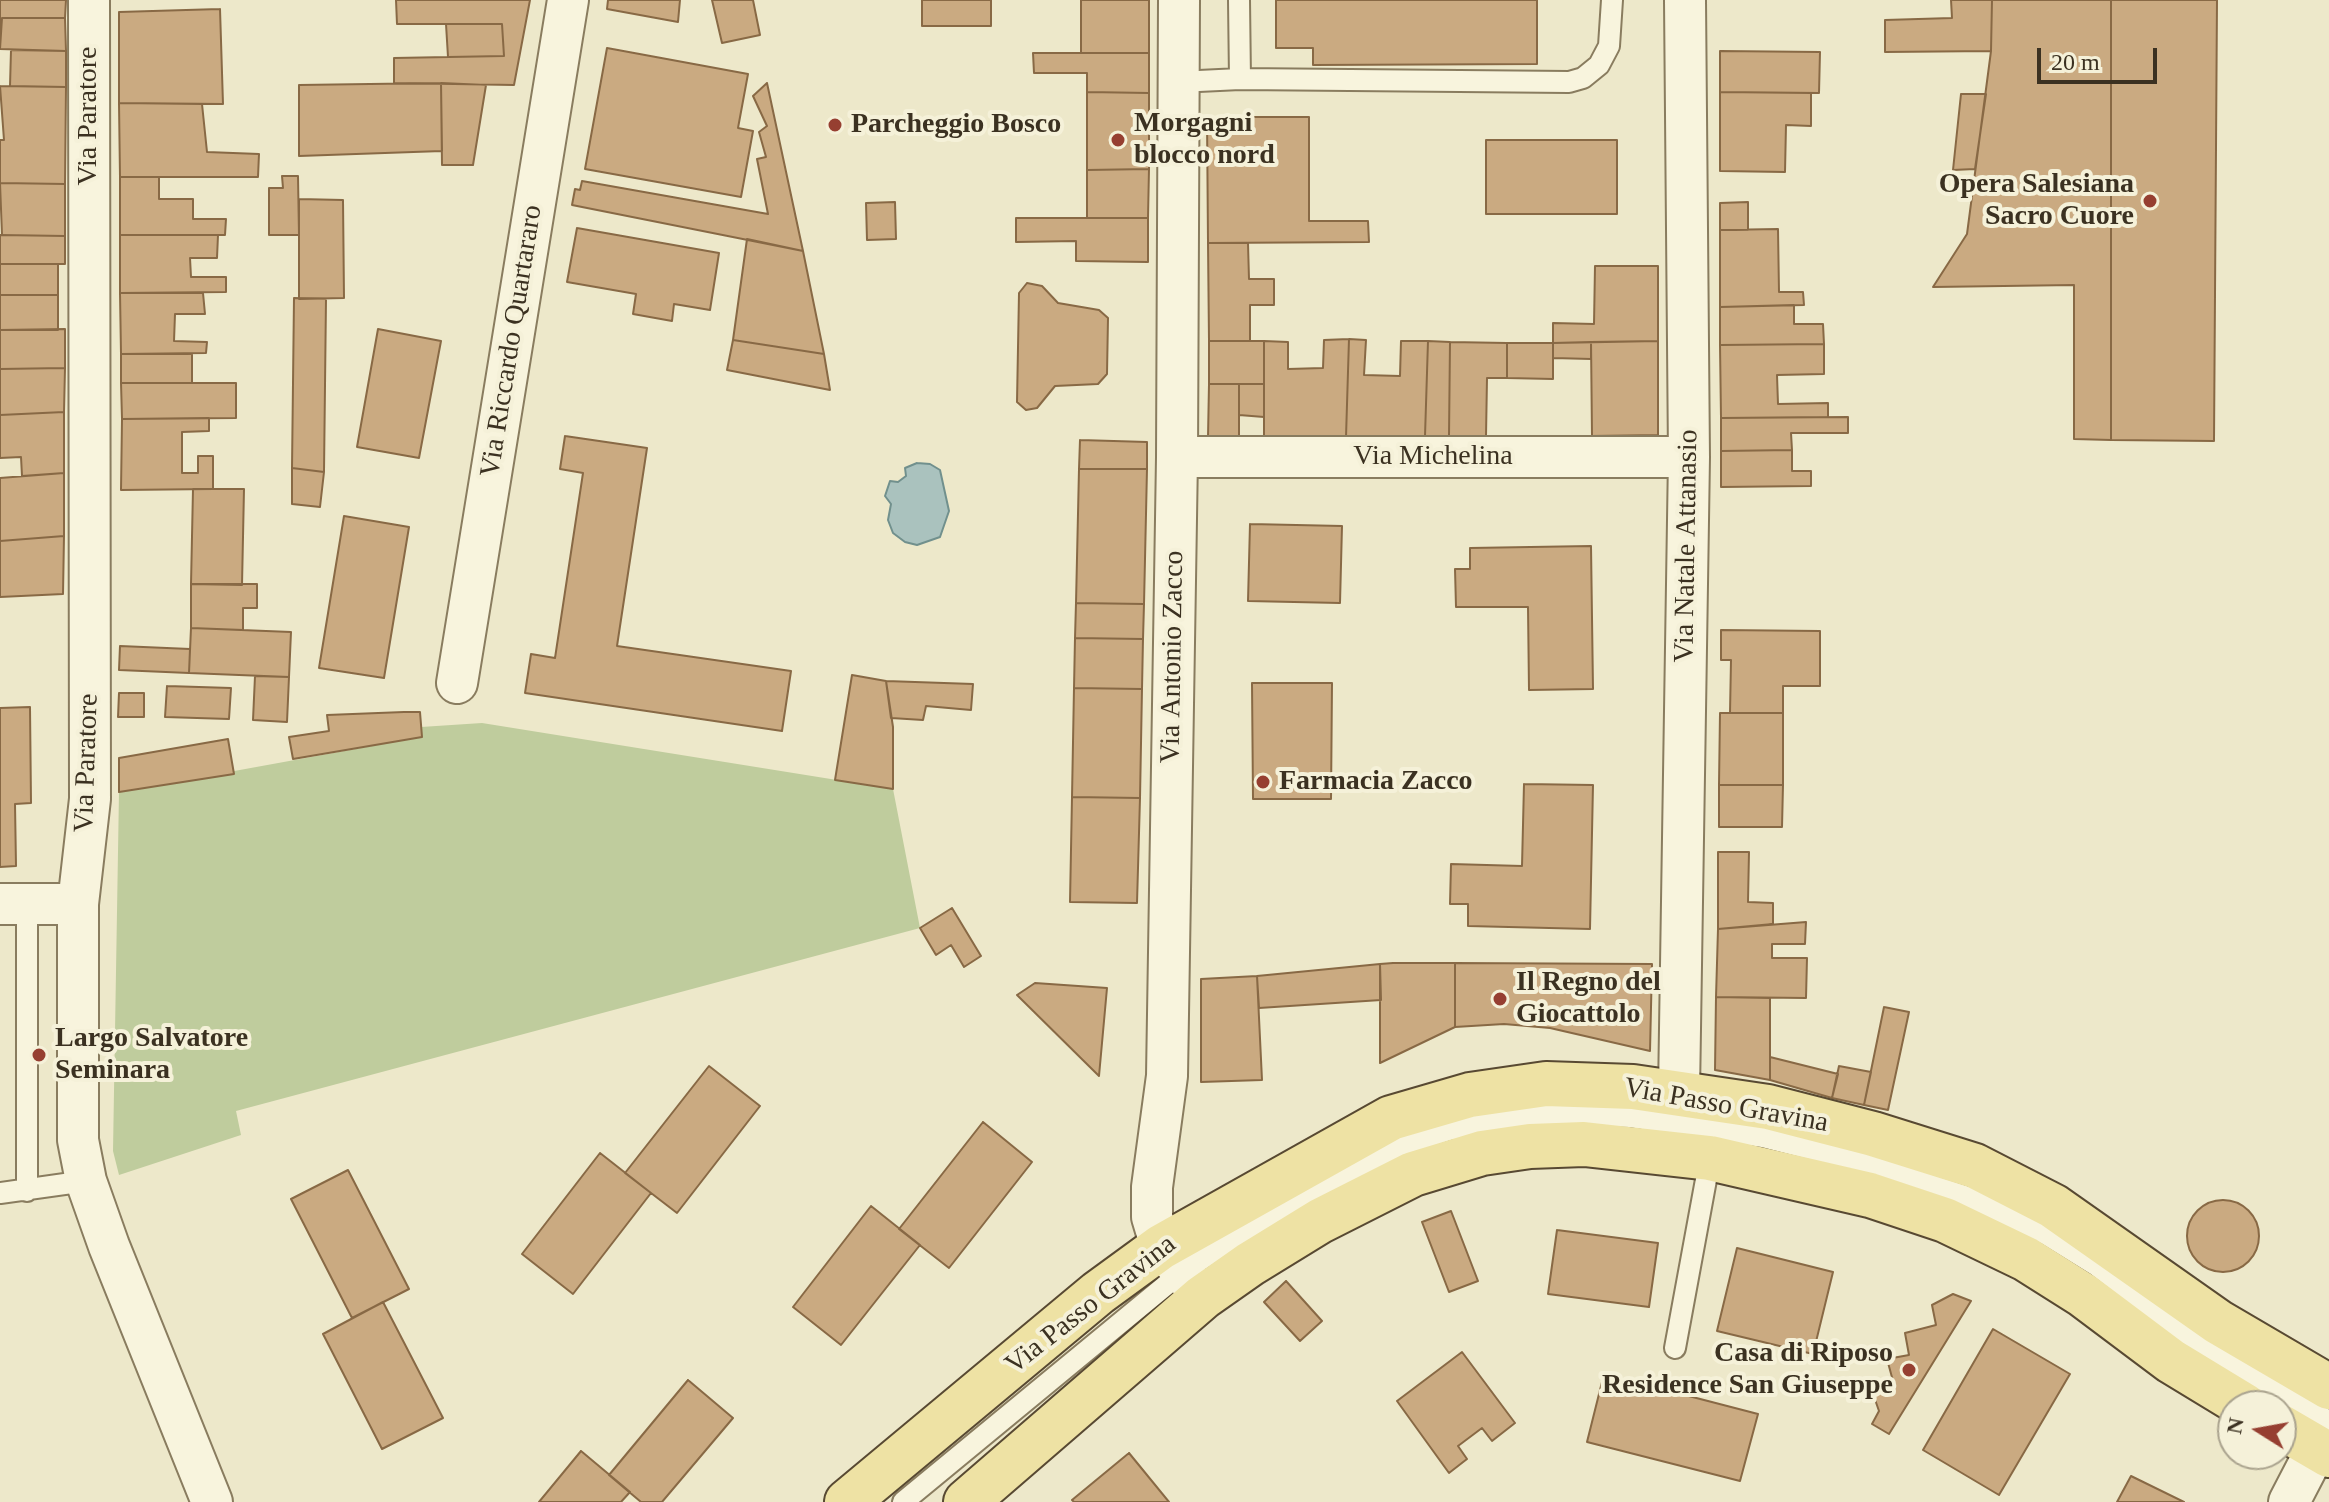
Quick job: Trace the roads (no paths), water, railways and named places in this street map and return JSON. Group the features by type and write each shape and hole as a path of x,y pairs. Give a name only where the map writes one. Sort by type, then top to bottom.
{"main road":[{"name":"Via Passo Gravina","path":"966,1502 1182,1272 1369,1129 1418,1108 1470,1095 1546,1084 1679,1092 1768,1107 1873,1134 1975,1166 2053,1206 2218,1322 2329,1387"},
{"name":"Via Passo Gravina","path":"847,1502 1098,1293 1182,1272 1320,1221 1413,1174 1457,1159 1530,1146 1584,1144 1710,1158 1870,1195 1986,1237 2083,1295 2171,1361 2219,1390"}],"street":[{"name":"Via Paratore","path":"89,0 90,799 78,904 78,1140 86,1181 212,1502"},
{"name":"Via Riccardo Quartararo","path":"457,683 568,0"},
{"name":"Via Antonio Zacco","path":"1179,0 1177,457 1167,1076 1152,1187 1152,1217 1182,1272"},
{"name":"Via Natale Attanasio","path":"1679,1092 1689,457 1685,0"},
{"name":"Via Michelina","path":"1177,457 1689,457"},
{"path":"13,904 78,904"},
{"path":"2289,1502 2314,1438"}],"lane":[{"path":"1239,0 1240,79"},
{"path":"1178,82 1240,79 1569,82 1583,78 1599,65 1609,46 1612,0"},
{"path":"13,904 27,1191"},
{"path":"903,1502 1182,1272 1326,1184 1402,1146 1449,1130 1508,1119 1571,1114 1683,1123 1812,1148 1968,1197 2007,1213 2097,1266 2314,1438"},
{"path":"1675,1348 1710,1158"},
{"path":"0,1193 86,1181"}],"water":[{"path":"917,463 930,464 940,470 949,511 940,537 917,545 905,542 893,533 888,520 891,504 885,496 890,481 898,482 906,476 905,468"}],"place":[{"name":"Parcheggio Bosco","path":"835,125"},
{"name":"Morgagni blocco nord","path":"1118,140"},
{"name":"Opera Salesiana Sacro Cuore","path":"2150,201"},
{"name":"Farmacia Zacco","path":"1263,782"},
{"name":"Il Regno del Giocattolo","path":"1500,999"},
{"name":"Largo Salvatore Seminara","path":"39,1055"},
{"name":"Casa di Riposo Residence San Giuseppe","path":"1909,1370"}]}
